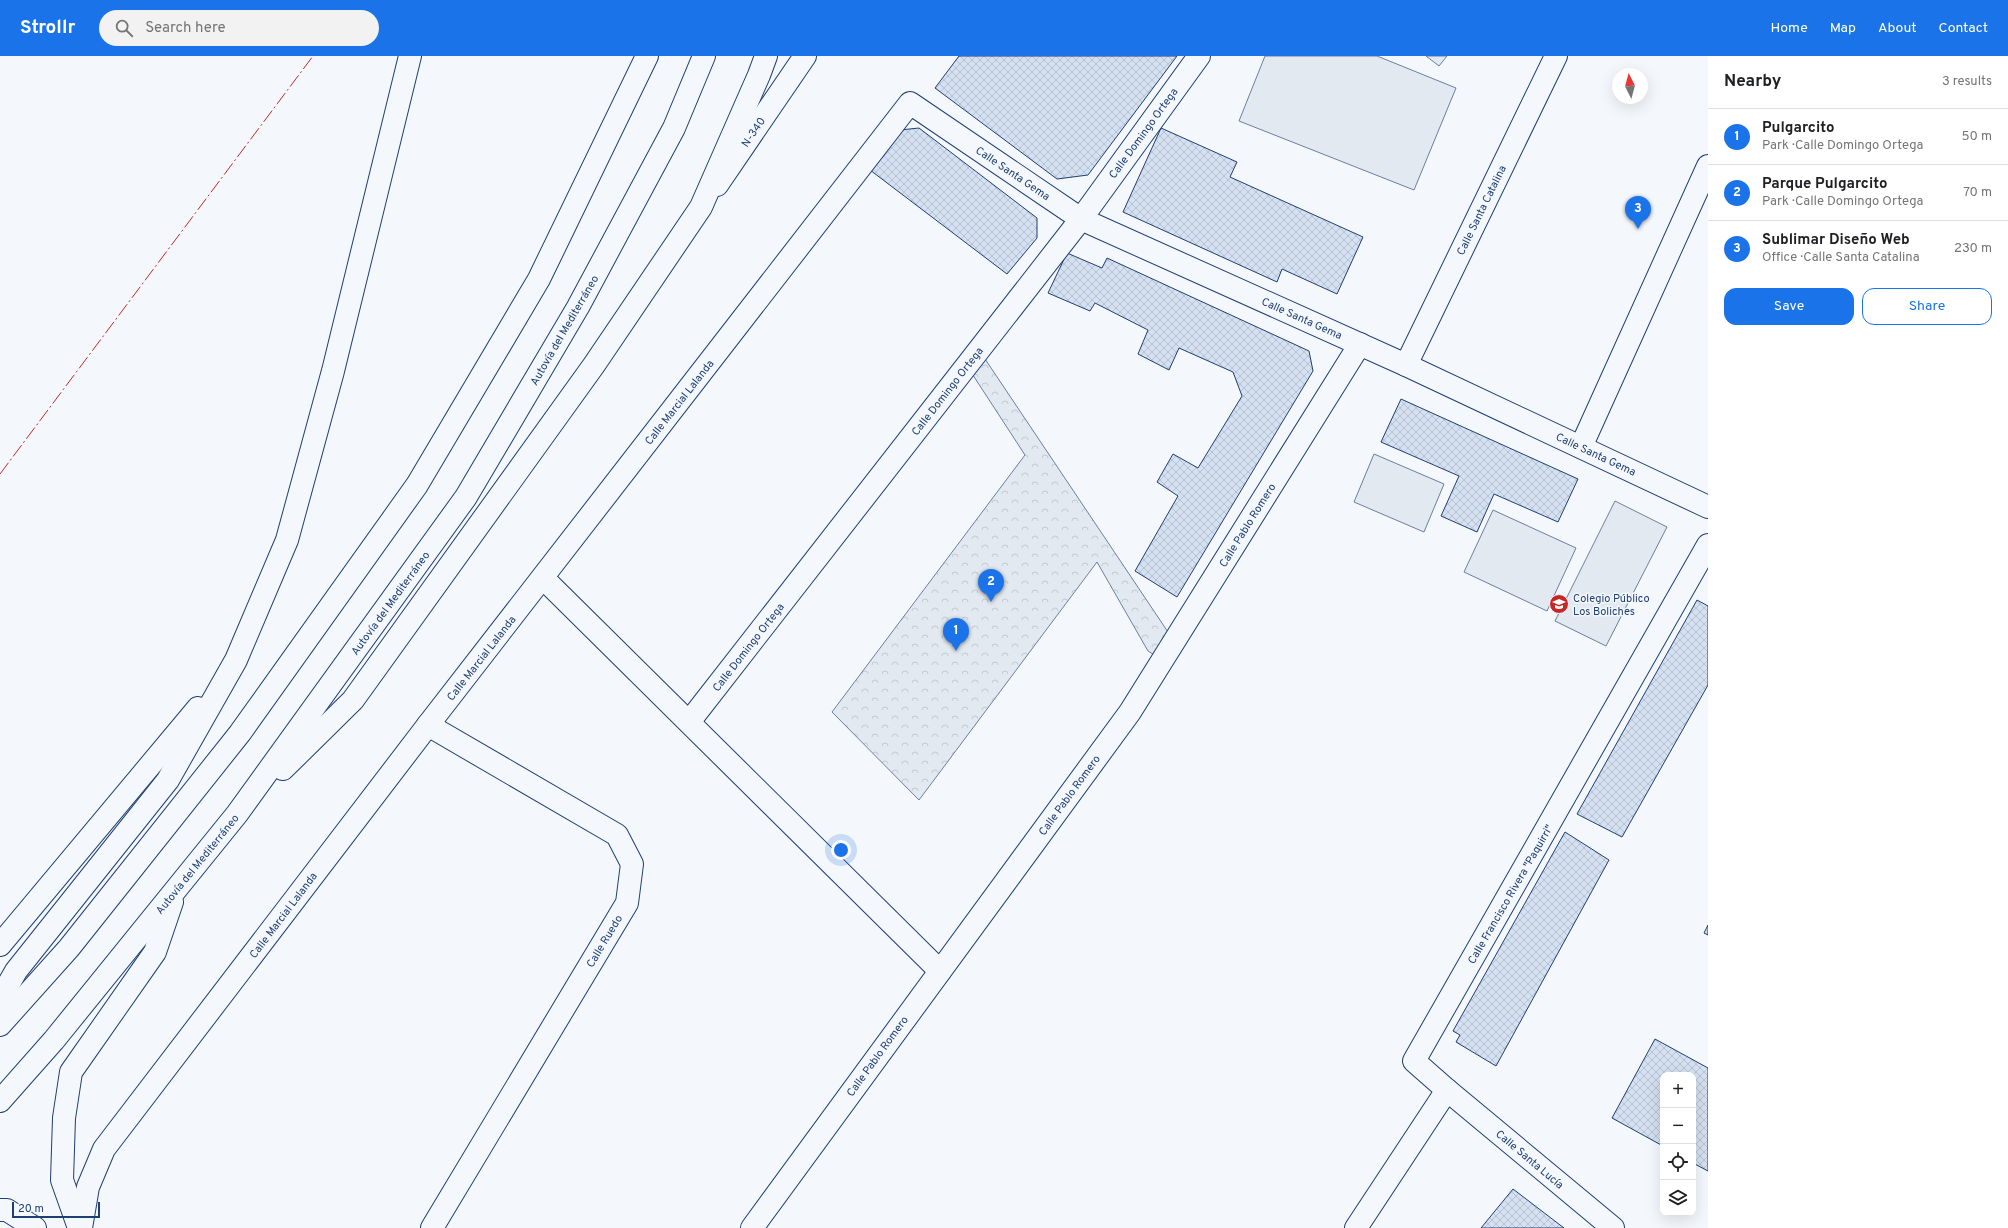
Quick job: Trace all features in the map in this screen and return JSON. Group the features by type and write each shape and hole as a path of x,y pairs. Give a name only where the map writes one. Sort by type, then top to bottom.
{"main road":[{"path":"0,999 16,971 168,780 236,660 287,540 333,371 410,56"},
{"path":"0,1025 69,948 240,733 416,485 539,279 648,56"},
{"name":"Autovía del Mediterráneo","path":"0,1101 54,1040 238,814 466,497 578,307 674,128 704,56"},
{"path":"238,814 353,700 594,365 701,208 766,56"},
{"name":"N-340","path":"701,208 805,56"},
{"name":"Calle Domingo Ortega","path":"689,722 1081,219 1199,56"},
{"name":"Calle Santa Catalina","path":"1406,365 1556,56"},
{"name":"Calle Santa Gema","path":"910,103 1081,219 1406,365 1708,507"},
{"name":"Calle Marcial Lalanda","path":"80,1228 88,1188 104,1149 428,725 544,578 910,103"},
{"path":"1581,447 1708,166"},
{"name":"Calle Pablo Romero","path":"752,1228 1130,712 1360,344"},
{"name":"Calle Francisco Rivera \"Paquirri\"","path":"1447,1090 1414,1061 1708,545"},
{"path":"544,578 940,971"},
{"path":"0,945 236,660"},
{"name":"Calle Ruedo","path":"428,725 617,835 632,864 627,903 432,1228"},
{"path":"80,1228 62,1180 64,1118 71,1072 155,952 177,888"},
{"path":"1356,1228 1447,1090"},
{"name":"Calle Santa Lucía","path":"1447,1090 1613,1228"},
{"path":"0,1210 7,1210 35,1228"}],"green space":[{"path":"1265,56 1377,56 1456,88 1414,190 1239,121"},
{"path":"1426,56 1447,56 1439,66"},
{"path":"979,350 1174,641 1162,660 1148,651 1097,562 919,800 832,712 1025,455 967,366"},
{"path":"1374,454 1444,484 1424,532 1354,502"},
{"path":"1615,501 1667,527 1606,646 1555,621"},
{"path":"1493,510 1576,548 1547,611 1464,572"}],"building":[{"path":"959,56 1177,56 1088,175 1057,179 935,88"},
{"path":"919,128 1037,218 1037,238 1007,274 870,170 900,130"},
{"path":"1161,128 1237,162 1230,177 1363,237 1337,294 1282,269 1277,282 1123,212"},
{"path":"1067,253 1102,268 1107,258 1309,351 1313,371 1177,597 1135,571 1178,496 1157,482 1173,454 1198,468 1242,396 1233,372 1179,348 1169,370 1138,354 1148,330 1095,303 1090,311 1048,293"},
{"path":"1401,399 1578,479 1558,522 1494,494 1477,532 1441,516 1459,476 1381,442"},
{"path":"1697,600 1708,606 1708,685 1622,837 1577,814"},
{"path":"1565,832 1609,860 1496,1066 1456,1042 1460,1035 1453,1031"},
{"path":"1708,925 1708,935 1704,933"},
{"path":"1655,1039 1708,1068 1708,1171 1696,1165 1696,1072 1660,1072 1660,1144 1612,1118"},
{"path":"1513,1189 1564,1228 1481,1228"}],"power":[{"path":"0,474 313,56"}],"place":[{"name":"Sublimar Diseño Web","path":"1638,229"},
{"name":"Parque Pulgarcito","path":"991,602"},
{"name":"Colegio Público Los Boliches","path":"1559,604"},
{"name":"Pulgarcito","path":"956,651"}]}
